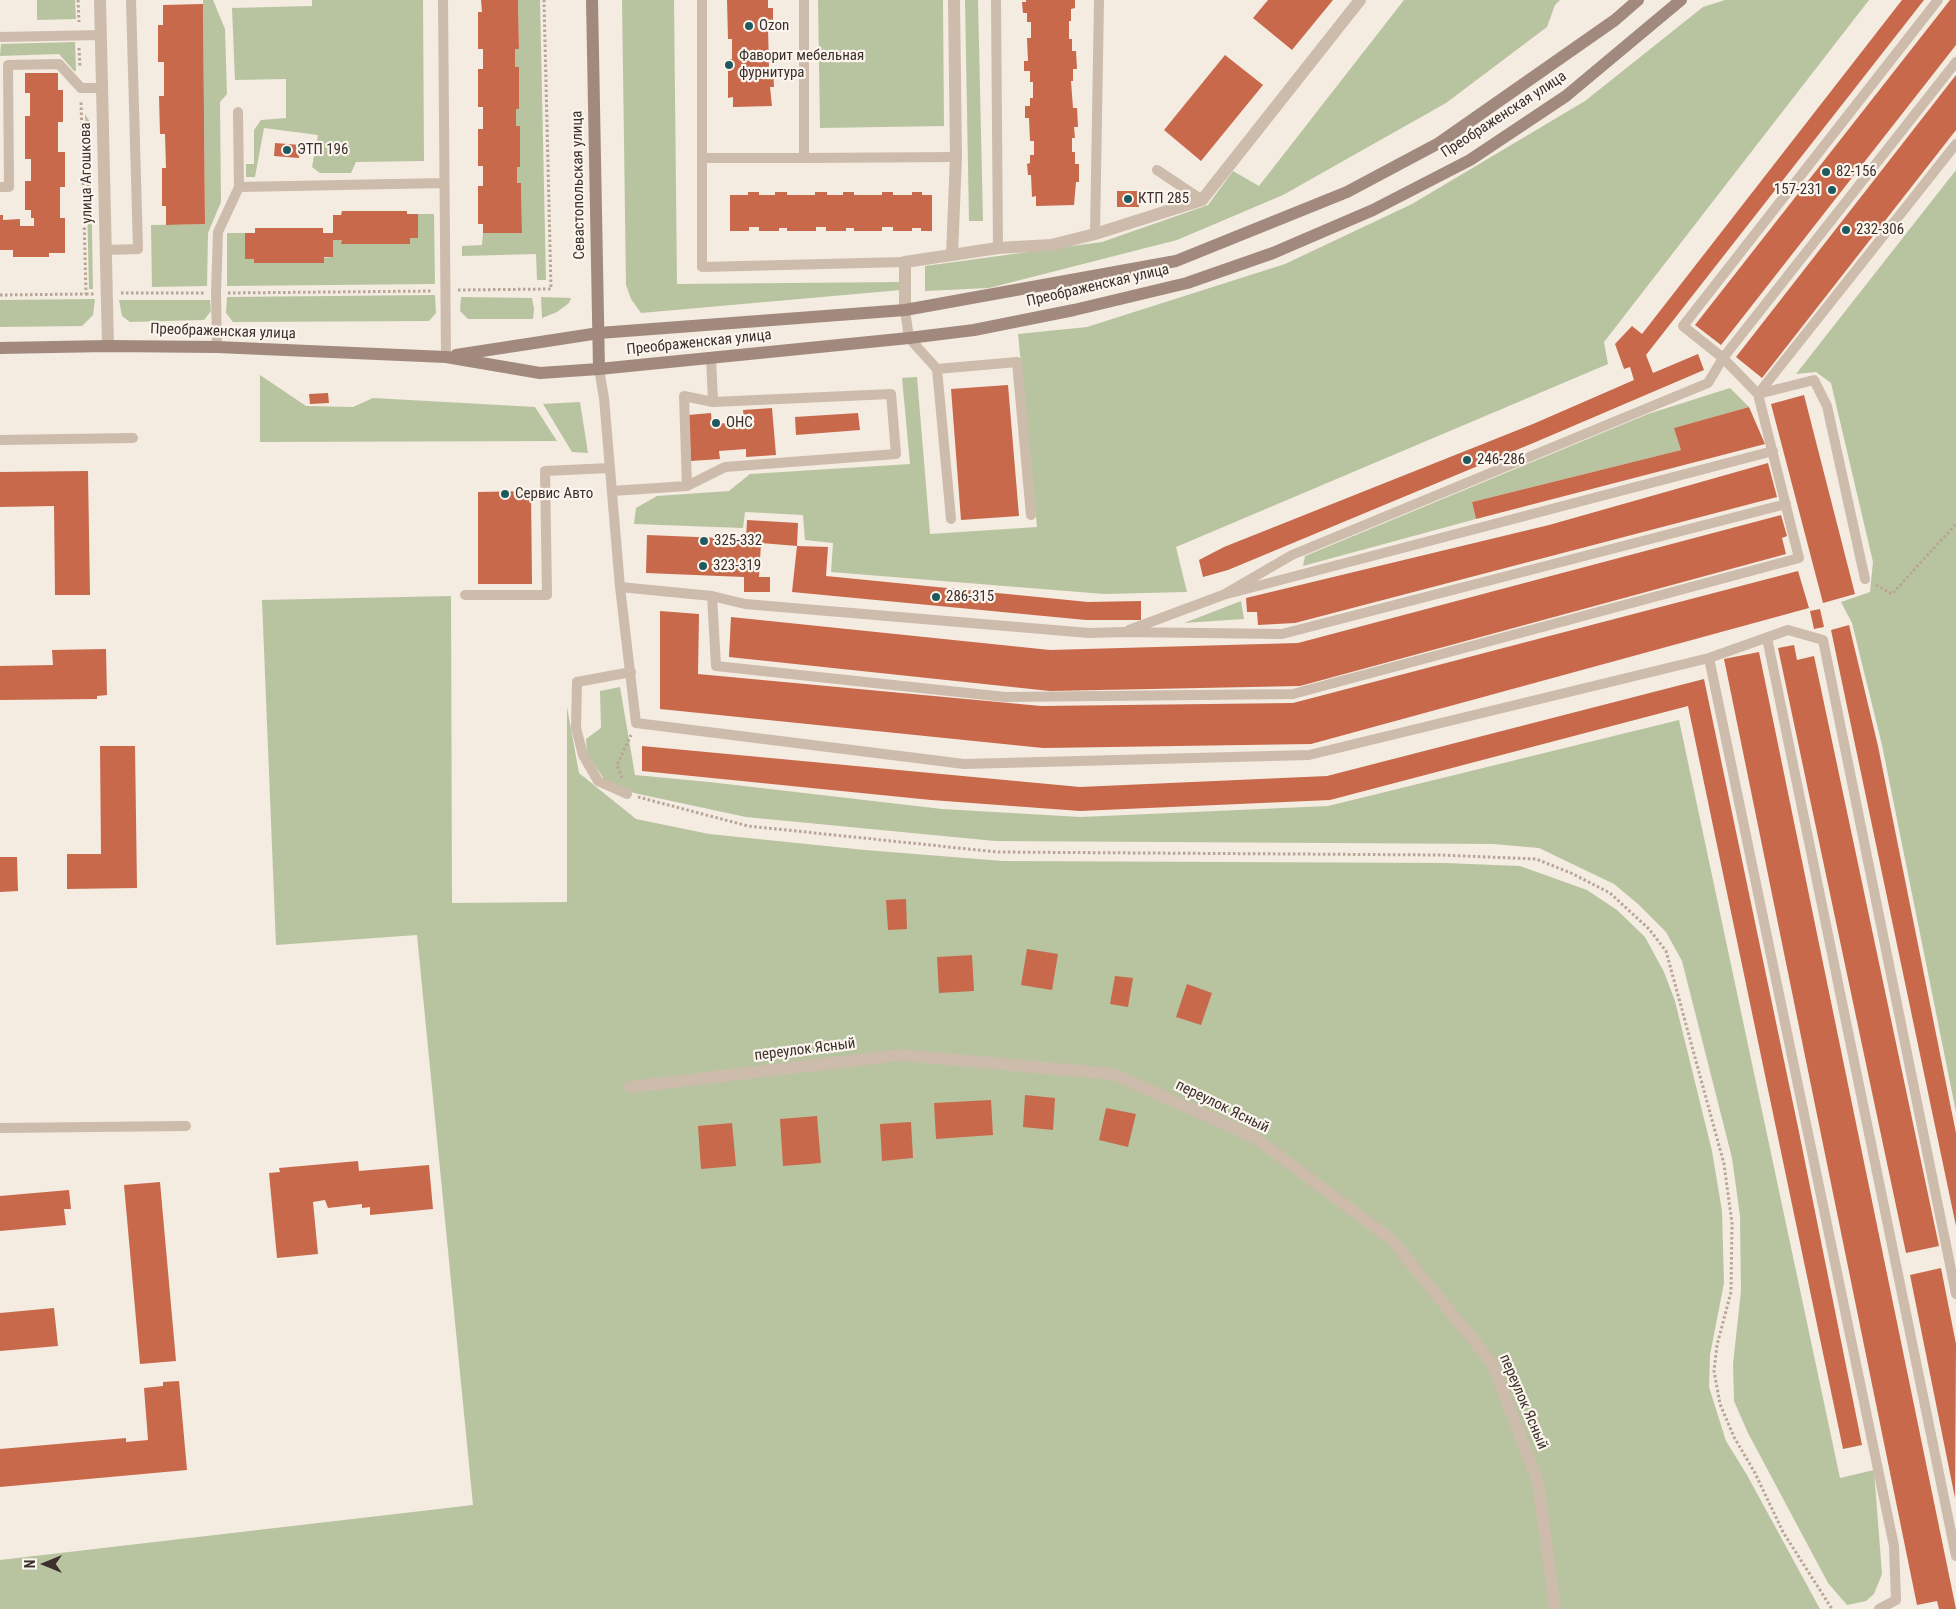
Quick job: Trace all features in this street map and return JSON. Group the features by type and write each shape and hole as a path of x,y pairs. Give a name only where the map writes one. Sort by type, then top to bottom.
{"main road":[{"name":"Севастопольская улица","path":"592,0 600,369"},
{"name":"Преображенская улица","path":"446,357 599,332 905,310 1176,261 1347,192 1439,143 1615,20 1638,0"},
{"name":"Преображенская улица","path":"0,348 108,346 217,347 446,357 540,373 600,369 909,338 974,330 1074,310 1188,283 1273,253 1373,210 1470,160 1566,96 1681,0"}],"street":[{"name":"улица Агошкова","path":"100,0 108,346"},
{"path":"952,255 956,157 954,0"},
{"path":"905,310 905,262 998,248 1050,245 1095,234 1202,200 1360,0"},
{"name":"переулок Ясный","path":"630,1087 900,1056 1114,1074 1254,1137 1392,1240 1492,1363 1538,1482 1555,1609"}],"lane":[{"path":"106,250 138,249 131,0"},
{"path":"443,0 446,357"},
{"path":"702,0 702,267 905,262"},
{"path":"804,0 804,158"},
{"path":"996,0 998,248"},
{"path":"1095,234 1098,0"},
{"path":"712,596 716,666 1005,697 1292,694 1799,558 1758,394 1723,358 1683,326 1938,0"},
{"path":"0,37 101,34"},
{"path":"1223,595 1292,555 1708,383 1723,358 1956,62"},
{"path":"0,187 10,187 8,65 59,64 80,88 102,88"},
{"path":"217,347 218,232 239,187 238,112"},
{"path":"1758,394 1956,144"},
{"path":"702,158 956,157"},
{"path":"1157,170 1202,200"},
{"path":"239,187 444,182"},
{"path":"905,310 909,338 937,369 951,519"},
{"path":"711,357 713,402"},
{"path":"937,369 1016,362 1031,515"},
{"path":"600,369 620,587 636,723 964,764 1309,754 1709,658 1788,630 1822,640 1956,1294"},
{"path":"1758,394 1814,380 1827,406 1865,579"},
{"path":"612,492 686,486 726,467 896,454 891,394 713,402 684,396 686,486"},
{"path":"0,440 132,438"},
{"path":"1123,632 1223,595 1773,450"},
{"path":"465,595 547,595 545,470 610,468"},
{"path":"620,587 712,596 745,604 1089,634 1123,632 1282,634 1786,504"},
{"path":"1767,638 1956,1556"},
{"path":"1709,658 1894,1546 1896,1600 1879,1609"},
{"path":"627,794 598,781 583,755 576,728 577,682 631,672"},
{"path":"0,1128 186,1126"}],"path":[{"path":"78,0 86,294"},
{"path":"0,295 551,289 544,0"},
{"path":"1865,579 1892,594 1956,524"},
{"path":"636,723 617,765 627,794 748,826 997,852 1440,855 1536,859 1571,872 1610,893 1649,929 1666,951 1724,1164 1732,1232 1731,1292 1717,1345 1714,1371 1720,1404 1734,1437 1756,1473 1783,1532 1832,1609"}],"green space":[{"path":"37,0 75,0 76,19 37,20"},
{"path":"203,0 213,0 225,29 227,94 220,102 221,202 208,233 207,286 152,287 151,225 205,224"},
{"path":"312,0 423,0 424,161 356,162 351,173 320,173 312,167 318,135 264,128 255,177 246,177 246,164 254,164 254,130 261,120 286,118 286,79 235,80 232,8 312,6"},
{"path":"518,0 540,0 546,280 537,280 536,254 462,256 462,246 482,245 483,233 522,233 521,184 517,183 517,167 520,167 520,126 516,126 516,109 519,108 519,67 515,67 515,49 519,49"},
{"path":"622,0 674,0 677,284 902,282 901,290 641,313 631,299 626,285"},
{"path":"818,0 943,0 944,126 820,128"},
{"path":"965,0 978,0 983,221 969,221"},
{"path":"1404,0 1560,0 1555,5 1547,27 1446,103 1283,195 1177,240 989,288 925,291 925,266 1102,242 1208,205 1233,171 1259,186"},
{"path":"1725,0 1869,0 1604,342 1608,364 1176,547 1187,592 1104,594 831,572 833,543 805,540 803,515 745,512 743,528 634,524 636,508 657,496 729,491 750,474 910,464 902,378 917,377 930,534 1037,527 1018,334 1087,327 1285,264 1412,204 1585,101 1703,7"},
{"path":"75,42 76,71 59,54 0,56 1,44"},
{"path":"85,114 90,122 93,289 89,289"},
{"path":"1956,170 1956,1112 1882,745 1852,623 1841,602 1870,592 1873,562 1831,383 1816,372 1796,374"},
{"path":"418,214 434,214 435,284 227,286 227,233 245,233 245,259 254,259 254,263 333,257 333,240 342,240 342,244 409,244 410,238 418,238"},
{"path":"435,295 436,313 429,321 233,322 226,313 227,297"},
{"path":"461,297 532,298 533,319 468,319 460,311"},
{"path":"541,297 571,298 569,303 557,312 542,318"},
{"path":"95,299 93,315 82,326 0,327 0,300"},
{"path":"119,300 210,300 211,311 204,320 130,322 122,316"},
{"path":"260,375 306,406 353,407 373,398 535,407 557,441 260,442"},
{"path":"1730,388 1749,407 1675,428 1681,450 1472,502 1476,519 1303,566 1305,556 1648,414"},
{"path":"580,402 588,453 572,452 543,404"},
{"path":"451,596 452,903 567,902 567,707 579,773 636,819 709,834 865,850 1003,861 1445,863 1520,866 1587,890 1617,910 1645,937 1664,972 1675,1001 1712,1151 1722,1211 1724,1283 1710,1355 1709,1387 1726,1441 1747,1475 1820,1609 0,1609 0,1560 473,1505 417,935 276,945 262,600"},
{"path":"1241,601 1244,619 1184,623"},
{"path":"620,687 635,775 942,809 1081,817 1328,806 1679,720 1840,1478 1874,1470 1882,1574 1874,1594 1866,1601 1847,1605 1828,1583 1748,1433 1734,1401 1733,1364 1741,1291 1740,1216 1732,1158 1682,961 1666,932 1638,904 1614,884 1539,848 1493,844 995,841 746,817 634,793 606,782 587,754 586,739 601,728 600,691"}],"building":[{"path":"481,0 518,0 519,49 515,49 515,67 519,67 519,109 516,109 516,126 520,126 520,167 517,167 517,183 521,183 522,233 483,233 483,224 478,224 478,186 483,186 483,166 478,166 478,129 483,129 483,107 478,107 478,69 483,69 483,49 478,49 478,12 482,12"},
{"path":"727,0 768,0 768,8 773,8 773,28 768,28 769,67 773,67 774,87 770,87 772,106 733,107 733,97 728,98 728,59 732,59 732,39 728,39"},
{"path":"1026,0 1075,0 1075,8 1071,9 1071,21 1069,21 1069,39 1072,39 1072,51 1076,51 1077,69 1073,69 1073,81 1071,81 1073,108 1077,108 1078,127 1074,127 1075,138 1072,138 1072,152 1075,152 1075,164 1079,164 1079,182 1076,182 1074,205 1036,206 1036,196 1032,197 1031,175 1028,175 1027,164 1030,163 1030,155 1034,155 1034,141 1030,141 1029,118 1025,118 1025,106 1030,106 1030,98 1033,98 1033,82 1030,82 1030,71 1024,71 1024,61 1028,61 1027,38 1031,38 1031,22 1027,22 1027,13 1023,13 1022,2 1026,2"},
{"path":"1268,0 1333,0 1292,50 1253,18"},
{"name":"246-286","path":"1902,0 1924,0 1646,355 1653,373 1698,354 1704,370 1228,570 1203,577 1199,560 1224,547 1533,424 1634,380 1630,367 1624,369 1615,344 1632,326 1642,334"},
{"path":"1950,0 1956,0 1956,45 1721,345 1695,325"},
{"path":"203,4 205,224 166,225 166,206 162,206 162,168 166,168 165,134 160,134 159,96 164,96 164,62 158,62 158,25 163,25 163,5"},
{"path":"1225,55 1263,85 1201,161 1164,130"},
{"path":"25,73 58,73 58,90 63,90 63,122 58,122 58,152 65,152 65,187 60,187 60,218 65,218 65,253 49,253 49,257 13,257 13,250 0,250 0,215 3,215 3,220 20,219 20,226 34,226 31,210 25,210 25,181 31,181 31,159 25,159 25,116 30,116 30,93 25,93"},
{"path":"1956,75 1956,130 1762,378 1736,357"},
{"name":"ЭТП 196","path":"275,143 300,145 299,158 274,156"},
{"name":"КТП 285","path":"1117,191 1139,191 1139,207 1117,207"},
{"path":"748,192 759,192 759,195 775,195 775,192 787,192 787,195 815,195 815,192 827,192 827,195 843,195 843,192 854,192 854,195 882,195 882,192 893,192 893,195 912,195 912,192 922,192 922,195 932,195 932,231 921,231 921,228 912,228 912,231 893,231 893,227 882,227 882,231 854,231 854,228 846,228 846,231 826,231 826,227 816,227 816,231 787,231 787,228 779,228 779,231 759,231 759,227 749,227 749,231 730,231 730,195 748,195"},
{"path":"342,211 407,211 407,214 418,214 418,238 410,238 410,244 341,244 342,240 333,240 333,257 324,257 324,263 254,263 254,259 245,259 245,233 255,233 255,228 323,228 323,233 333,233 333,215 341,215"},
{"path":"1008,385 1019,516 961,520 951,389"},
{"path":"328,393 329,403 310,404 309,394"},
{"path":"1804,395 1855,594 1823,603 1771,404"},
{"path":"1749,407 1765,444 1476,519 1472,502 1681,450 1674,428"},
{"path":"772,408 776,455 746,457 746,449 719,451 720,459 691,461 688,415 711,413 712,424 744,422 743,410"},
{"path":"858,413 860,430 796,435 795,417"},
{"path":"1768,463 1777,497 1295,623 1258,625 1257,612 1247,612 1246,598 1549,525"},
{"path":"88,471 90,595 55,595 54,506 0,507 0,472"},
{"path":"531,491 532,584 478,584 478,492"},
{"path":"1781,515 1787,536 1782,538 1786,554 1300,686 1050,691 729,657 731,617 1050,650 1298,643"},
{"path":"747,520 798,523 797,546 761,543 759,577 770,577 770,592 744,592 744,577 646,573 647,535 746,539"},
{"name":"286-315","path":"797,546 828,547 826,576 1088,602 1141,601 1141,620 1086,620 792,592"},
{"path":"1798,571 1809,608 1311,744 1043,748 660,709 660,611 699,614 698,674 1041,706 1293,703"},
{"path":"1820,609 1824,627 1814,629 1810,611"},
{"path":"1849,625 1878,746 1956,1133 1956,1226 1831,630"},
{"path":"1794,645 1797,660 1814,656 1939,1246 1906,1253 1778,648"},
{"path":"106,649 107,695 97,696 97,699 0,700 0,666 53,665 52,650"},
{"path":"1759,652 1956,1609 1939,1609 1937,1601 1917,1605 1724,659"},
{"path":"1704,679 1799,1132 1862,1445 1843,1449 1688,706 1330,800 1080,811 931,800 642,771 642,746 1080,787 1327,776"},
{"path":"100,746 135,746 137,888 67,889 67,854 101,854"},
{"path":"0,857 17,857 18,891 0,892"},
{"path":"906,899 907,929 888,930 886,900"},
{"path":"1027,949 1058,954 1052,990 1021,985"},
{"path":"972,955 974,991 939,993 937,957"},
{"path":"1115,976 1133,978 1128,1007 1110,1004"},
{"path":"1187,984 1212,993 1201,1025 1176,1017"},
{"path":"1025,1095 1055,1098 1053,1130 1023,1127"},
{"path":"991,1100 993,1135 936,1139 934,1103"},
{"path":"1106,1108 1136,1114 1128,1147 1099,1140"},
{"path":"817,1116 821,1163 783,1166 780,1119"},
{"path":"911,1122 913,1158 882,1161 880,1124"},
{"path":"732,1123 736,1166 701,1169 698,1126"},
{"path":"358,1161 359,1171 429,1165 433,1209 370,1215 370,1207 362,1208 362,1204 328,1208 325,1200 313,1202 318,1254 277,1258 269,1173 280,1172 279,1168"},
{"path":"160,1182 176,1361 140,1364 124,1185"},
{"path":"69,1190 71,1209 64,1209 66,1225 0,1231 0,1196"},
{"path":"1941,1268 1956,1344 1955,1498 1910,1275"},
{"path":"54,1308 58,1346 0,1351 0,1313"},
{"path":"179,1381 187,1470 0,1487 0,1449 126,1438 126,1442 148,1440 144,1388 163,1386 163,1382"}],"place":[{"name":"Ozon","path":"749,26"},
{"name":"Фаворит мебельная фурнитура","path":"729,65"},
{"name":"ЭТП 196","path":"287,150"},
{"name":"82-156","path":"1826,172"},
{"name":"157-231","path":"1832,190"},
{"name":"КТП 285","path":"1128,199"},
{"name":"232-306","path":"1846,230"},
{"name":"ОНС","path":"716,423"},
{"name":"246-286","path":"1467,460"},
{"name":"Сервис Авто","path":"505,494"},
{"name":"325-332","path":"704,541"},
{"name":"323-319","path":"703,566"},
{"name":"286-315","path":"936,597"}]}
